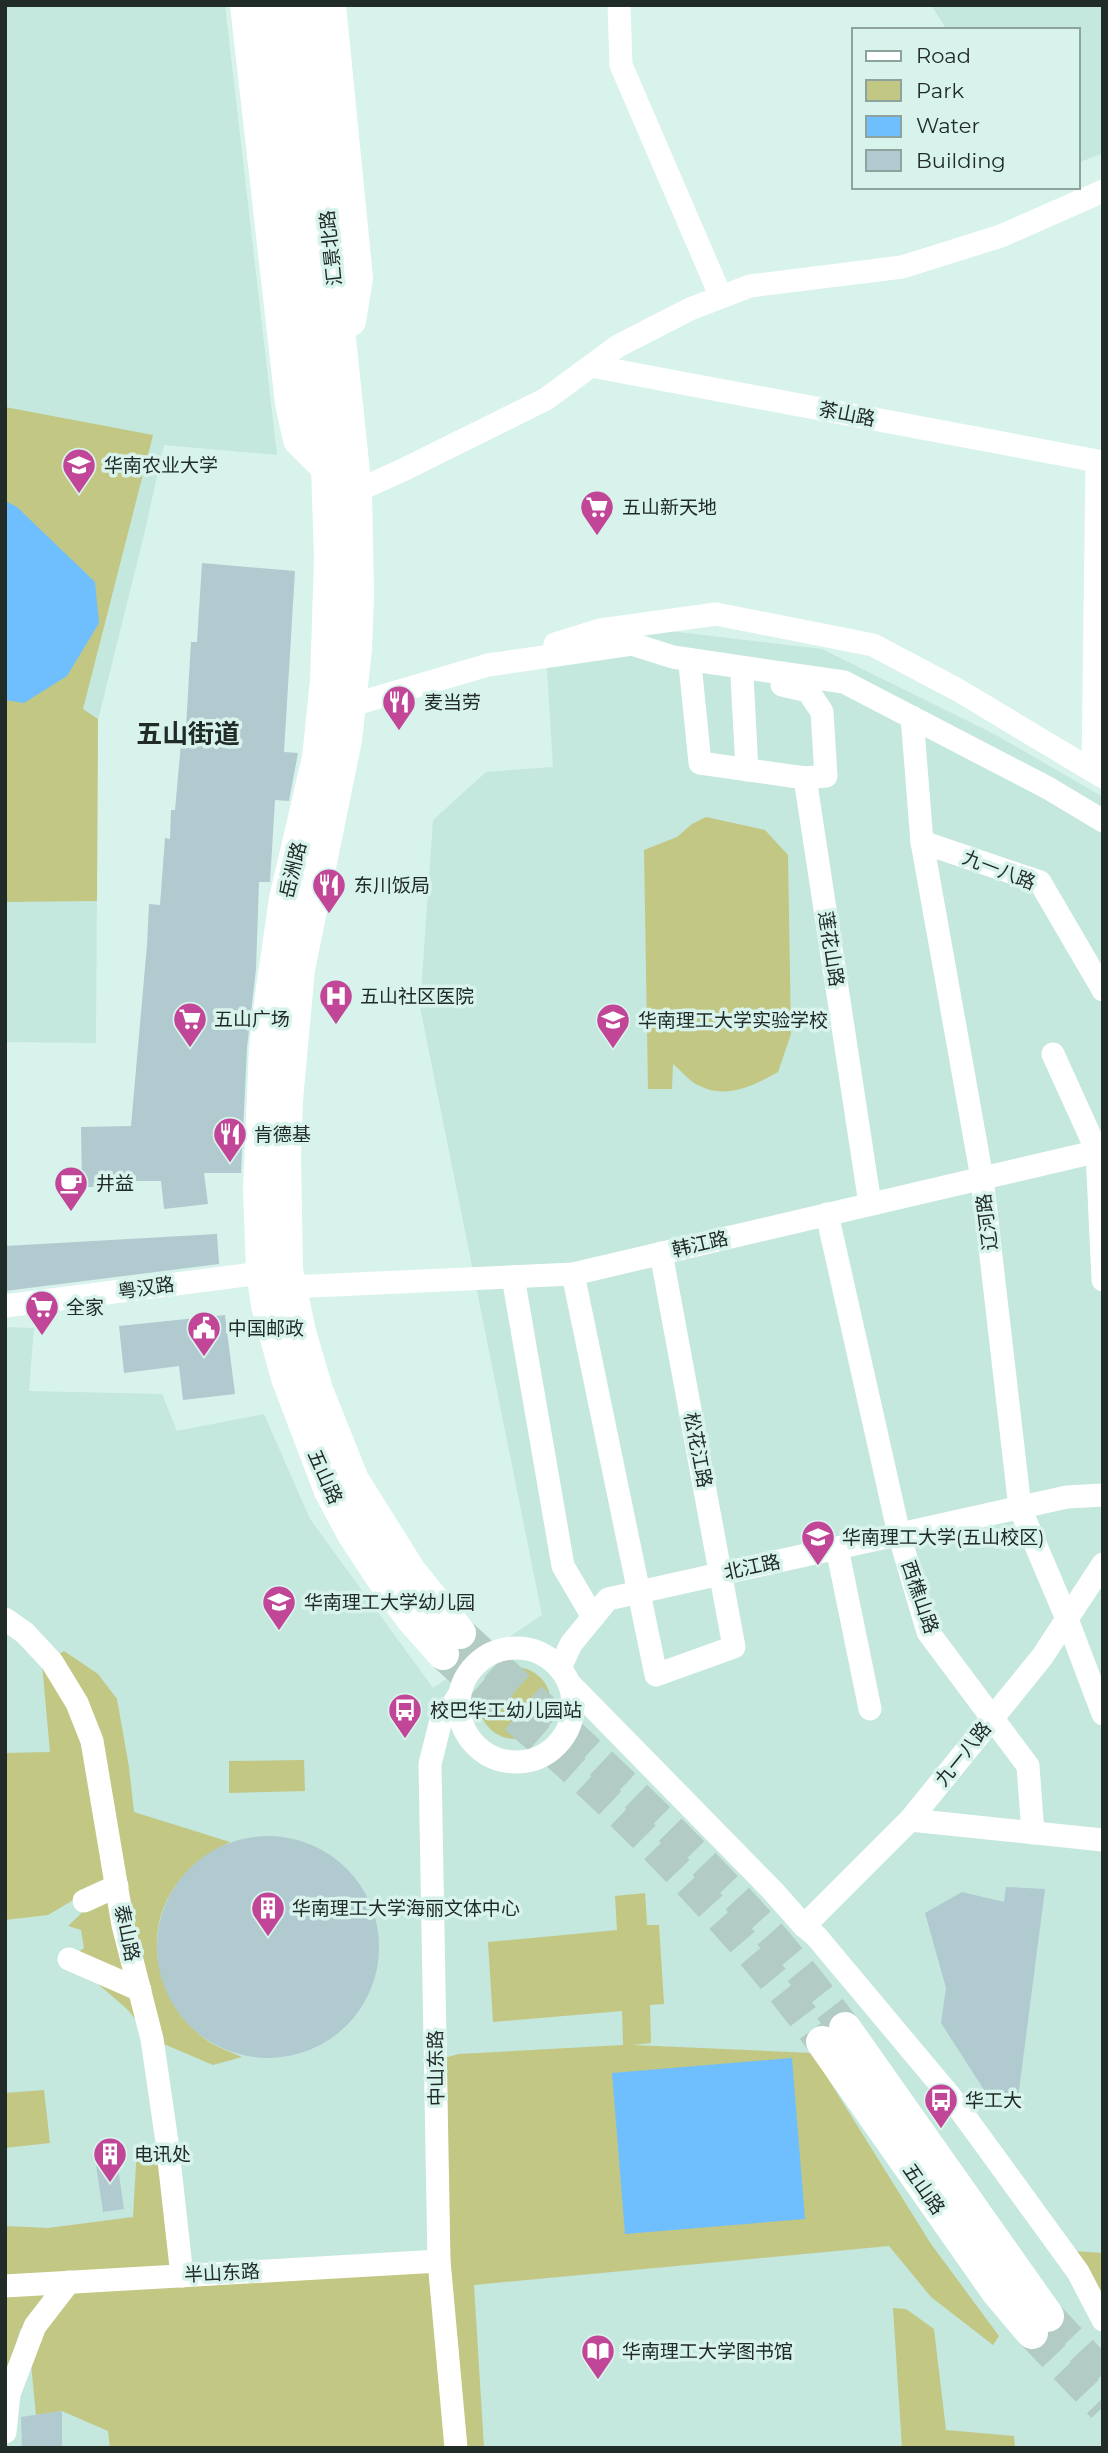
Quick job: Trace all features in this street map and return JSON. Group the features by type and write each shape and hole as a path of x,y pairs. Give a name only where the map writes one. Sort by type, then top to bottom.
{"main road":[{"path":"246,5 291,403 299,440 327,468"},
{"name":"汇景北路","path":"276,5 327,468"},
{"name":"汇景北路","path":"304,5 356,491"},
{"path":"330,5 356,278 354,301 342,353"},
{"name":"岳洲路","path":"280,1277 259,1190 265,1049 283,910 307,812 323,717 330,571 327,468"},
{"name":"岳洲路","path":"280,1277 286,1135 299,968 314,886 339,782 352,705 358,596 356,491"},
{"name":"五山路","path":"280,1277 317,1390 353,1480 452,1644"},
{"name":"五山路","path":"833,2035 1040,2325"}],"street":[{"path":"619,5 621,65 721,297"},
{"path":"328,504 545,399 618,346 690,309 750,286 902,267 1001,236 1103,191"},
{"name":"茶山路","path":"591,366 1100,462"},
{"path":"1098,774 1100,462"},
{"path":"352,705 600,630 716,614 873,645 958,690 1098,774"},
{"path":"488,665 632,644 682,661 808,691 821,712 826,776 805,778 700,763 682,661"},
{"path":"682,661 844,682 1048,788 1103,821"},
{"path":"742,676 747,770"},
{"name":"辽河路","path":"912,717 922,842 982,1178 1020,1508 1067,1619 1103,1714"},
{"name":"莲花山路","path":"805,778 870,1204"},
{"name":"九一八路","path":"922,842 1040,882 1103,990"},
{"path":"1053,1054 1100,1150 1103,1280"},
{"name":"韩江路","path":"280,1277 513,1277 573,1274 1100,1150"},
{"name":"西樵山路","path":"827,1214 899,1534 928,1632 1028,1766 1033,1833"},
{"name":"松花江路","path":"637,1592 656,1675 734,1647 661,1253"},
{"path":"573,1274 637,1592"},
{"name":"粤汉路","path":"5,1306 280,1277"},
{"path":"513,1277 563,1566 593,1617"},
{"name":"北江路","path":"565,1675 571,1644 608,1598 1067,1497 1103,1495"},
{"path":"837,1548 870,1709"},
{"name":"九一八路","path":"804,1926 909,1820 1042,1657 1103,1564"},
{"name":"泰山路","path":"5,1619 25,1633 52,1662 77,1703 92,1741 123,1925 154,2052 182,2276"},
{"path":"565,1675 574,1702 571,1722 562,1739 548,1753 530,1761 511,1763 492,1758 476,1747 465,1732 459,1714 459,1695 465,1677 477,1662 492,1652 510,1647 529,1648 546,1655 816,1936 950,2096 1078,2272 1103,2320"},
{"name":"中山东路","path":"456,2448 439,2261 430,1764 440,1724 459,1695"},
{"path":"909,1820 1103,1840"},
{"path":"84,1901 117,1886"},
{"path":"69,1959 139,1990"},
{"name":"半山东路","path":"5,2286 439,2261"},
{"path":"5,2432 9,2394 35,2326 69,2282"}],"shaded area":[{"name":"华南农业大学","path":"5,5 225,5 277,455 164,445 98,720 96,1043 5,1042"},
{"path":"931,5 1103,5 1103,153 1080,162 1080,28 946,28"},
{"name":"华南理工大学(五山校区)","path":"661,630 822,649 996,735 1103,797 1103,2448 5,2448 5,1327 34,1328 29,1391 162,1394 177,1431 264,1414 310,1519 433,1688 542,1615 420,1007 433,820 486,772 553,767 546,653"}],"green space":[{"path":"5,407 153,435 83,709 98,719 97,901 5,902"},
{"path":"706,817 765,830 788,855 791,1034 778,1072 758,1083 737,1090 716,1091 694,1083 673,1064 672,1089 648,1089 644,850 677,837 692,824"},
{"path":"64,1651 98,1674 117,1699 134,1812 230,1842 194,1866 176,1885 165,1905 157,1948 167,1990 191,2027 208,2041 242,2057 213,2065 152,2039 127,2009 69,1959 84,1948 81,1930 68,1926 88,1907 80,1896 48,1915 5,1920 5,1753 50,1752 42,1664"},
{"path":"522,1667 541,1677 549,1689 549,1717 541,1729 529,1737 508,1739 489,1729 481,1717 479,1696 489,1677 501,1669"},
{"path":"304,1760 305,1791 229,1793 229,1761"},
{"path":"645,1893 647,1925 659,1925 664,2004 650,2005 651,2043 633,2045 812,2053 931,2244 999,2336 993,2345 931,2297 889,2246 474,2285 484,2448 461,2448 436,2060 459,2054 623,2045 622,2011 493,2022 488,1942 617,1930 615,1896"},
{"path":"44,2090 50,2143 5,2148 5,2093"},
{"path":"167,2142 182,2275 439,2261 452,2448 110,2448 108,2431 62,2411 36,2415 27,2323 20,2330 5,2380 5,2226 48,2228 133,2217 137,2148"},
{"path":"1073,2251 1103,2253 1103,2299"},
{"path":"893,2308 906,2309 934,2329 946,2430 1014,2436 1015,2448 902,2448"}],"water":[{"path":"5,501 17,507 95,582 99,623 67,676 24,703 5,700"},
{"path":"792,2058 805,2219 625,2234 612,2073"}],"building":[{"path":"202,563 295,571 284,752 298,753 289,801 275,800 270,882 259,882 256,969 247,1048 241,1173 204,1173 208,1204 164,1209 161,1181 111,1181 111,1187 82,1187 81,1127 131,1126 149,904 160,905 165,838 170,839 171,810 175,810 181,743 185,744 191,642 197,642"},
{"path":"217,1234 219,1264 5,1291 5,1246"},
{"name":"中国邮政","path":"225,1315 235,1394 183,1400 179,1366 124,1373 119,1326"},
{"name":"华南理工大学海丽文体中心","path":"268,1836 290,1838 320,1849 338,1861 354,1877 366,1895 374,1915 379,1947 377,1969 366,1999 354,2017 338,2033 320,2045 300,2053 268,2058 246,2056 216,2045 198,2033 182,2017 170,1999 162,1979 157,1947 159,1925 170,1895 182,1877 198,1861 216,1849 236,1841"},
{"path":"1006,1887 1045,1889 1018,2098 988,2096 941,2023 946,1988 925,1913 962,1892 1004,1902"},
{"name":"电讯处","path":"116,2155 124,2209 103,2212 95,2158"},
{"path":"62,2411 62,2448 22,2448 21,2417"}],"tunnel":[{"path":"460,1633 698,1857 772,1937 845,2028"},
{"path":"443,1654 590,1784 667,1859 748,1948 822,2042"},
{"path":"1048,2316 1103,2374"},
{"path":"1032,2333 1103,2407"}],"place":[{"name":"华南农业大学","path":"79,495"},
{"name":"五山新天地","path":"597,537"},
{"name":"麦当劳","path":"399,732"},
{"name":"东川饭局","path":"329,915"},
{"name":"五山社区医院","path":"336,1026"},
{"name":"五山广场","path":"190,1049"},
{"name":"华南理工大学实验学校","path":"613,1050"},
{"name":"肯德基","path":"230,1164"},
{"name":"井益","path":"71,1213"},
{"name":"全家","path":"42,1337"},
{"name":"中国邮政","path":"204,1358"},
{"name":"华南理工大学(五山校区)","path":"818,1567"},
{"name":"华南理工大学幼儿园","path":"279,1632"},
{"name":"校巴华工幼儿园站","path":"405,1740"},
{"name":"华南理工大学海丽文体中心","path":"268,1938"},
{"name":"华工大","path":"941,2130"},
{"name":"电讯处","path":"110,2184"},
{"name":"华南理工大学图书馆","path":"598,2381"}],"district":[{"name":"五山街道","path":"188,734"}]}
